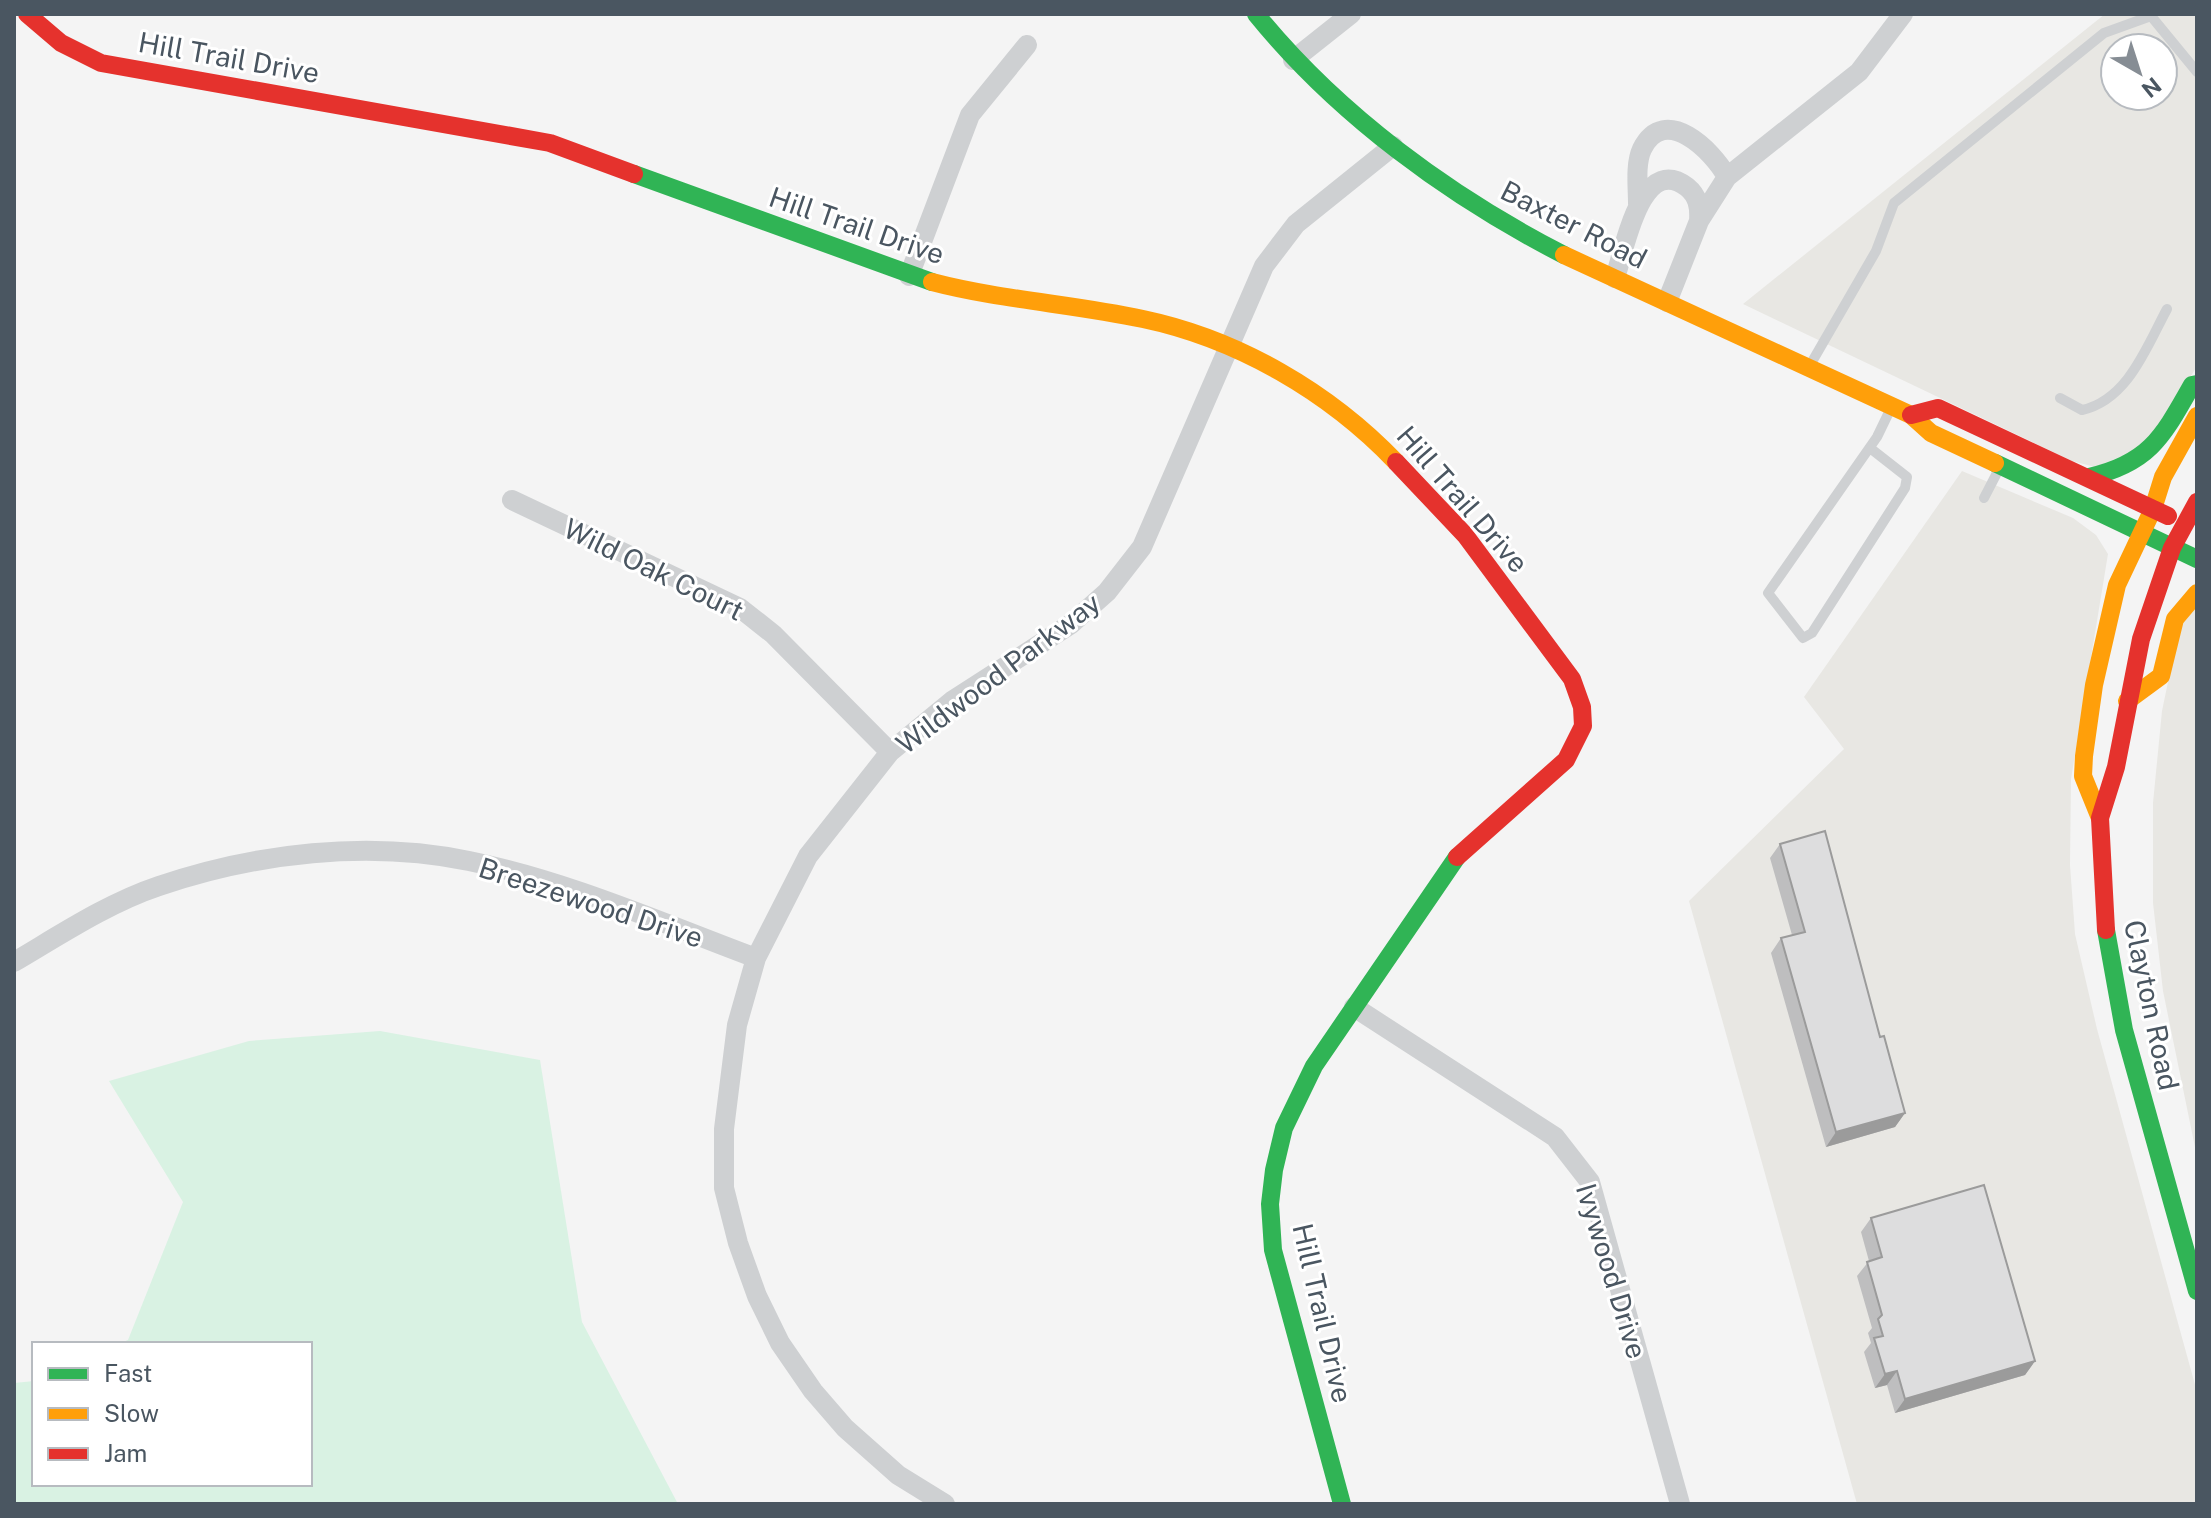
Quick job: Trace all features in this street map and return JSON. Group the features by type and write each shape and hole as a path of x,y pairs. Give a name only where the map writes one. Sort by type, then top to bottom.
{"main road":[{"name":"Hill Trail Drive","path":"27,14 44,33 72,52 101,63 550,143 909,276 990,297 1144,319 1231,346 1288,376 1344,414 1415,479 1465,535 1572,679 1582,703 1584,729 1574,751 1558,772 1478,835 1456,858 1314,1066 1284,1128 1270,1204 1273,1250 1342,1504"},
{"name":"Baxter Road","path":"1256,14 1293,60 1393,146 1494,216 1561,254 1911,415 1931,433 2197,559"},
{"path":"2089,477 2119,472 2142,460 2155,447 2192,385 2197,384"},
{"name":"Baxter Road","path":"1911,415 1938,408 2089,477 2190,528"},
{"name":"Clayton Road","path":"2197,416 2163,477 2153,509 2117,585 2094,685 2083,776 2100,818 2107,952 2124,1030 2197,1291"},
{"name":"Clayton Road","path":"2100,818 2116,767 2141,639 2172,548 2190,528 2197,502"},
{"path":"2127,701 2161,676 2169,635 2181,603 2197,593"}],"street":[{"path":"1293,60 1351,14"},
{"path":"1667,302 1699,221 1727,177 1859,72 1903,14"},
{"path":"909,276 970,115 1027,45"},
{"path":"1638,205 1641,151 1647,141 1667,131 1695,137 1719,160 1727,177"},
{"name":"Wildwood Parkway","path":"945,1504 898,1475 845,1428 813,1391 780,1343 757,1296 738,1243 724,1188 724,1129 737,1025 756,958 808,856 890,752 952,701 1071,624 1107,592 1142,547 1264,266 1296,224 1393,146"},
{"path":"1615,278 1638,205 1647,189 1656,183 1678,182 1697,199 1699,221"},
{"name":"Wild Oak Court","path":"512,500 740,608 773,634 890,752"},
{"name":"Breezewood Drive","path":"14,962 79,924 156,887 230,866 316,853 390,851 468,860 543,880 756,958"},
{"name":"Ivywood Drive","path":"1354,1007 1555,1137 1590,1182 1680,1504"}],"lane":[{"path":"1808,367 1876,251 1894,203 2104,33 2151,16 2197,72"},
{"path":"2060,398 2082,410 2094,408 2129,380 2167,309"},
{"path":"1870,448 1902,471 1907,477 1905,488 1812,633 1803,638 1768,593 1870,448 1892,406"},
{"path":"1984,498 2000,467"}],"shaded area":[{"path":"2105,14 2197,14 2197,366 2150,445 2095,467 2072,461 1743,304"},
{"path":"1962,471 2073,518 2096,535 2108,554 2071,779 2070,865 2075,934 2097,1029 2197,1392 2197,1504 1857,1504 1689,901 1844,749 1804,697"},
{"path":"2197,602 2197,1157 2163,991 2153,903 2153,803 2162,711 2180,624"}],"green space":[{"path":"380,1031 540,1060 582,1322 678,1504 14,1504 14,1383 32,1381 32,1486 312,1486 312,1342 123,1342 128,1340 183,1202 109,1081 249,1041"}],"building":[{"path":"1825,831 1880,1037 1884,1036 1905,1113 1836,1132 1781,938 1805,932 1780,844"},
{"path":"1984,1185 2035,1361 1905,1399 1897,1371 1885,1374 1874,1338 1883,1336 1878,1319 1882,1315 1867,1262 1882,1257 1871,1218"}],"traffic: fast":[{"path":"1256,14 1322,86 1397,150 1479,207 1564,255"},
{"path":"634,174 932,282"},
{"path":"2089,477 2127,464 2141,455 2163,433 2192,385 2197,384"},
{"path":"1995,463 2197,559"},
{"path":"1342,1504 1273,1250 1270,1204 1274,1170 1284,1128 1314,1066 1457,857"},
{"path":"2106,930 2124,1030 2197,1291"}],"traffic: slow":[{"path":"1564,255 1911,415 1931,433 1995,463"},
{"path":"932,282 1143,319 1213,340 1312,391 1342,413 1396,462"},
{"path":"2100,818 2083,776 2084,756 2094,685 2117,585 2153,509 2163,477 2197,416"},
{"path":"2127,701 2161,676 2175,619 2197,593"}],"traffic: jam":[{"path":"27,14 61,43 101,63 550,143 634,174"},
{"path":"1911,415 1938,408 2168,516"},
{"path":"1396,462 1465,535 1572,679 1582,707 1583,726 1566,760 1457,857"},
{"path":"2106,930 2100,818 2116,767 2141,639 2172,548 2197,502"}]}
